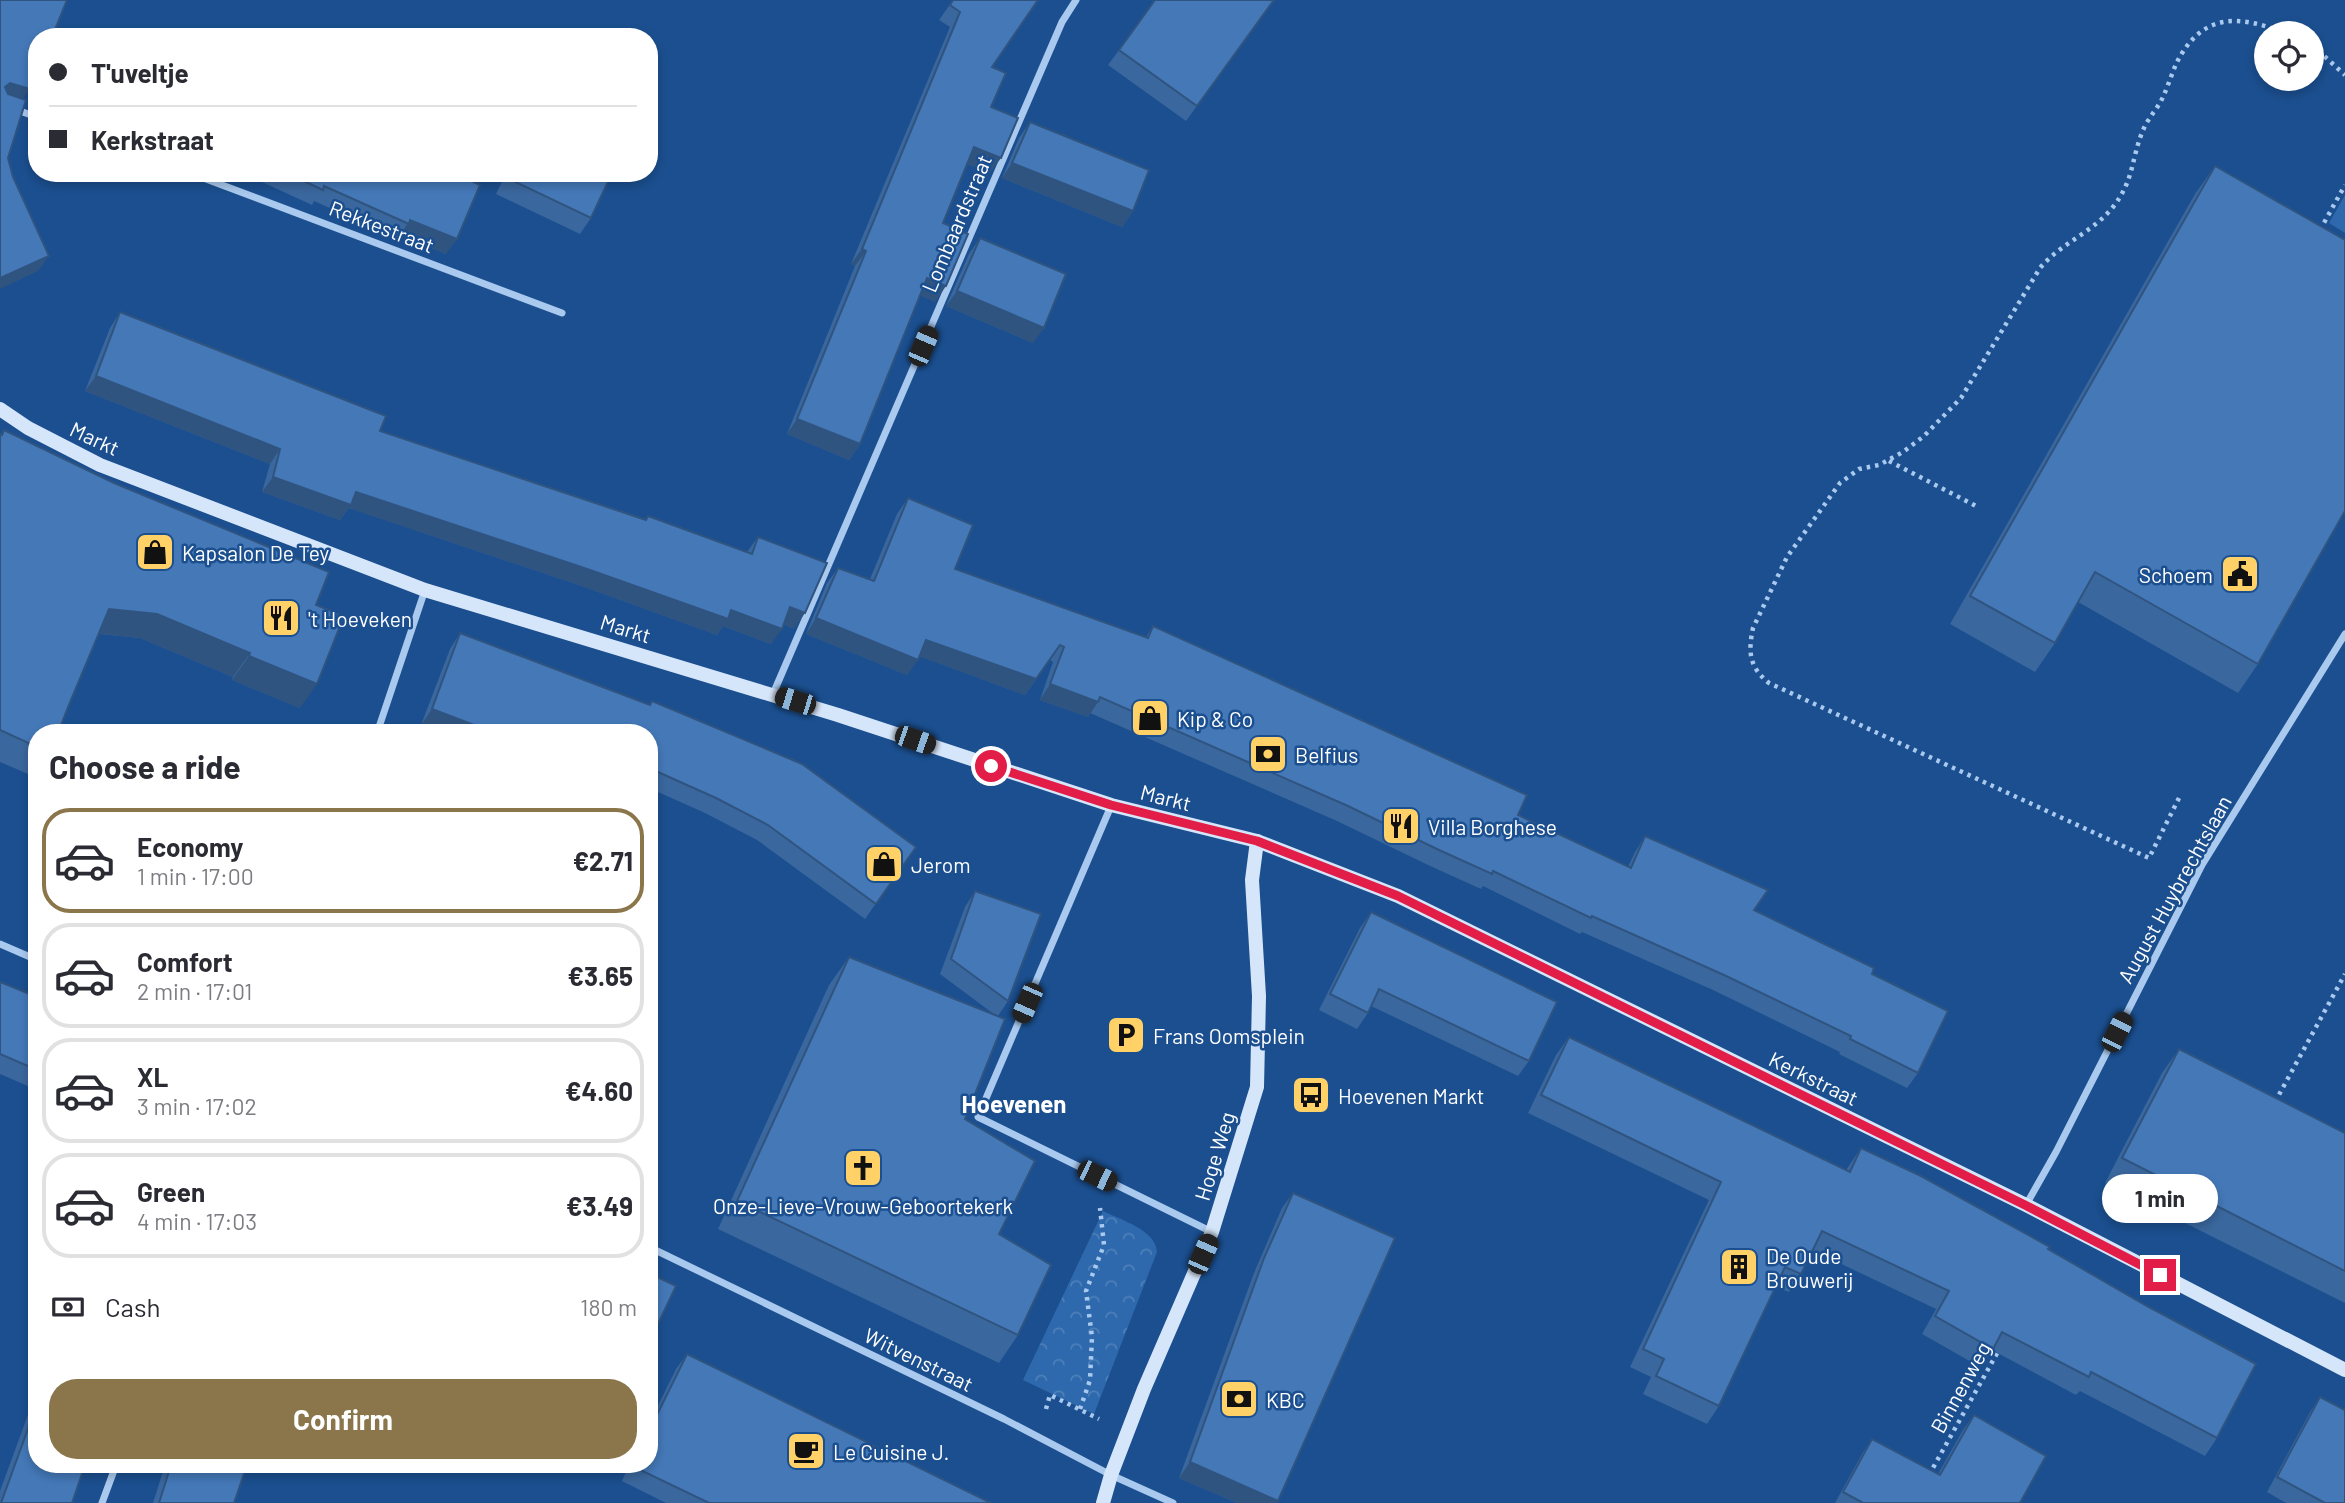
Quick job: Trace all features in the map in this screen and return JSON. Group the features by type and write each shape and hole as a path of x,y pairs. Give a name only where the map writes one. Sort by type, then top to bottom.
{"main road":[{"name":"Markt","path":"0,409 28,428 100,465 425,590 773,695 1111,805 1257,841"},
{"name":"Kerkstraat","path":"1257,841 1398,896 2025,1205 2345,1370"},
{"name":"Hoge Weg","path":"1104,1503 1111,1475 1144,1388 1213,1232 1257,1087 1259,996 1252,880 1257,841"}],"street":[{"name":"Lombaardstraat","path":"773,695 1062,22 1076,0"},
{"path":"0,104 28,114"},
{"name":"Rekkestraat","path":"214,182 562,313"},
{"path":"380,724 425,590"},
{"name":"August Huybrechtslaan","path":"2025,1205 2056,1152 2202,865 2345,634"},
{"path":"1111,805 978,1117 1213,1232"},
{"path":"0,944 28,956"},
{"name":"Witvenstraat","path":"658,1251 1173,1503"},
{"path":"102,1503 113,1473"}],"path":[{"path":"2179,798 2149,858 1782,689 1757,674 1749,659 1753,628 1787,557 1840,483 1859,469 1879,465 1888,460 1924,436 1961,398 2040,268 2053,252 2084,234 2113,207 2131,178 2144,128 2162,100 2178,61 2194,38 2220,20 2254,23"},
{"path":"2324,57 2345,75"},
{"path":"2319,232 2345,185"},
{"path":"1888,460 1979,507"},
{"path":"2271,1109 2345,974"},
{"path":"1080,1409 1090,1380 1093,1337 1086,1291 1104,1245 1097,1176"},
{"name":"Binnenweg","path":"1926,1480 2000,1348"},
{"path":"1036,1436 1051,1395 1127,1434"}],"green space":[{"path":"2345,195 2345,233 2329,223"},
{"path":"1103,1211 1144,1232 1155,1244 1157,1252 1094,1414 1023,1380"}],"building":[{"path":"0,0 67,0 56,28 28,28 28,88 10,83 5,87 8,94 26,100 8,158 13,177 49,256 0,278"},
{"path":"953,0 1038,0 992,67 1006,73 991,107 1018,118 1001,158 974,147 943,223 968,234 946,286 927,278 860,444 797,419 866,251 862,249 960,12 950,5"},
{"path":"1155,0 1274,0 1197,106 1119,50"},
{"path":"1030,122 1149,170 1133,211 1012,163"},
{"name":"Schoem","path":"2215,166 2345,240 2345,511 2258,664 2095,572 2055,643 1970,596"},
{"path":"306,182 474,182 480,185 457,239 410,220 409,224 324,186 323,190"},
{"path":"515,182 608,182 591,218"},
{"path":"980,238 1066,274 1044,328 957,291"},
{"path":"120,312 386,416 380,431 646,520 648,516 752,554 758,537 827,563 805,613 790,607 782,629 731,610 728,619 356,492 351,505 273,477 280,449 96,376"},
{"path":"4,430 114,483 329,572 316,605 344,616 317,684 157,614 109,609 61,724 28,724 28,743 0,730 0,434 2,435"},
{"path":"908,498 973,525 955,569 1148,638 1153,626 1527,795 1518,815 1631,868 1645,836 1768,890 1754,910 1874,968 1872,974 1948,1011 1918,1073 1850,1039 1851,1036 1724,975 1592,916 1591,918 1493,871 1492,874 1348,806 1100,697 1098,702 1050,684 1064,647 1060,645 1036,679 926,640 918,660 816,618 838,568 874,581"},
{"path":"460,633 650,705 652,701 802,764 916,847 876,904 768,825 658,772 658,724 471,724 432,709"},
{"path":"975,891 1041,914 1008,1001 951,959"},
{"path":"1371,912 1557,1002 1529,1061 1379,989 1368,1013 1330,994"},
{"name":"Onze-Lieve-Vrouw-Geboortekerk","path":"849,957 1005,1019 965,1119 1035,1161 999,1234 1051,1265 1018,1335 737,1201"},
{"path":"0,982 28,993 28,1066 0,1054"},
{"path":"1569,1037 1850,1172 1861,1148 1921,1176 2050,1247 2048,1249 2147,1306 2256,1364 2217,1438 2091,1372 2089,1377 2002,1332 1993,1349 1935,1316 1949,1291 1822,1231 1801,1274 1785,1267 1719,1406 1656,1376 1664,1359 1643,1349 1721,1182 1541,1095"},
{"path":"2179,1049 2345,1133 2345,1271 2122,1158"},
{"path":"1293,1193 1395,1238 1278,1501 1190,1462 1264,1258"},
{"path":"658,1277 676,1286 658,1324"},
{"path":"687,1354 991,1503 709,1503 647,1473 658,1473 658,1413"},
{"path":"2320,1397 2345,1410 2345,1503 2325,1503 2277,1477"},
{"path":"1974,1415 2046,1456 2020,1503 1863,1503 1843,1492 1872,1439 1940,1475"},
{"path":"28,1429 28,1473 82,1473 72,1503 1,1503"},
{"path":"168,1473 244,1473 234,1503 159,1503"}],"place":[{"name":"Kapsalon De Tey","path":"155,552"},
{"name":"Schoem","path":"2240,574"},
{"name":"'t Hoeveken","path":"281,618"},
{"name":"Kip & Co","path":"1150,718"},
{"name":"Belfius","path":"1268,754"},
{"name":"Villa Borghese","path":"1401,826"},
{"name":"Jerom","path":"884,864"},
{"name":"Frans Oomsplein","path":"1126,1035"},
{"name":"Hoevenen Markt","path":"1311,1095"},
{"name":"Onze-Lieve-Vrouw-Geboortekerk","path":"863,1168"},
{"name":"De Oude Brouwerij","path":"1739,1267"},
{"name":"KBC","path":"1239,1399"},
{"name":"Le Cuisine J.","path":"806,1451"}],"district":[{"name":"Hoevenen","path":"1014,1103"}],"route":[{"path":"991,766 1111,805 1257,841 1398,896 2025,1205 2160,1275"}]}
